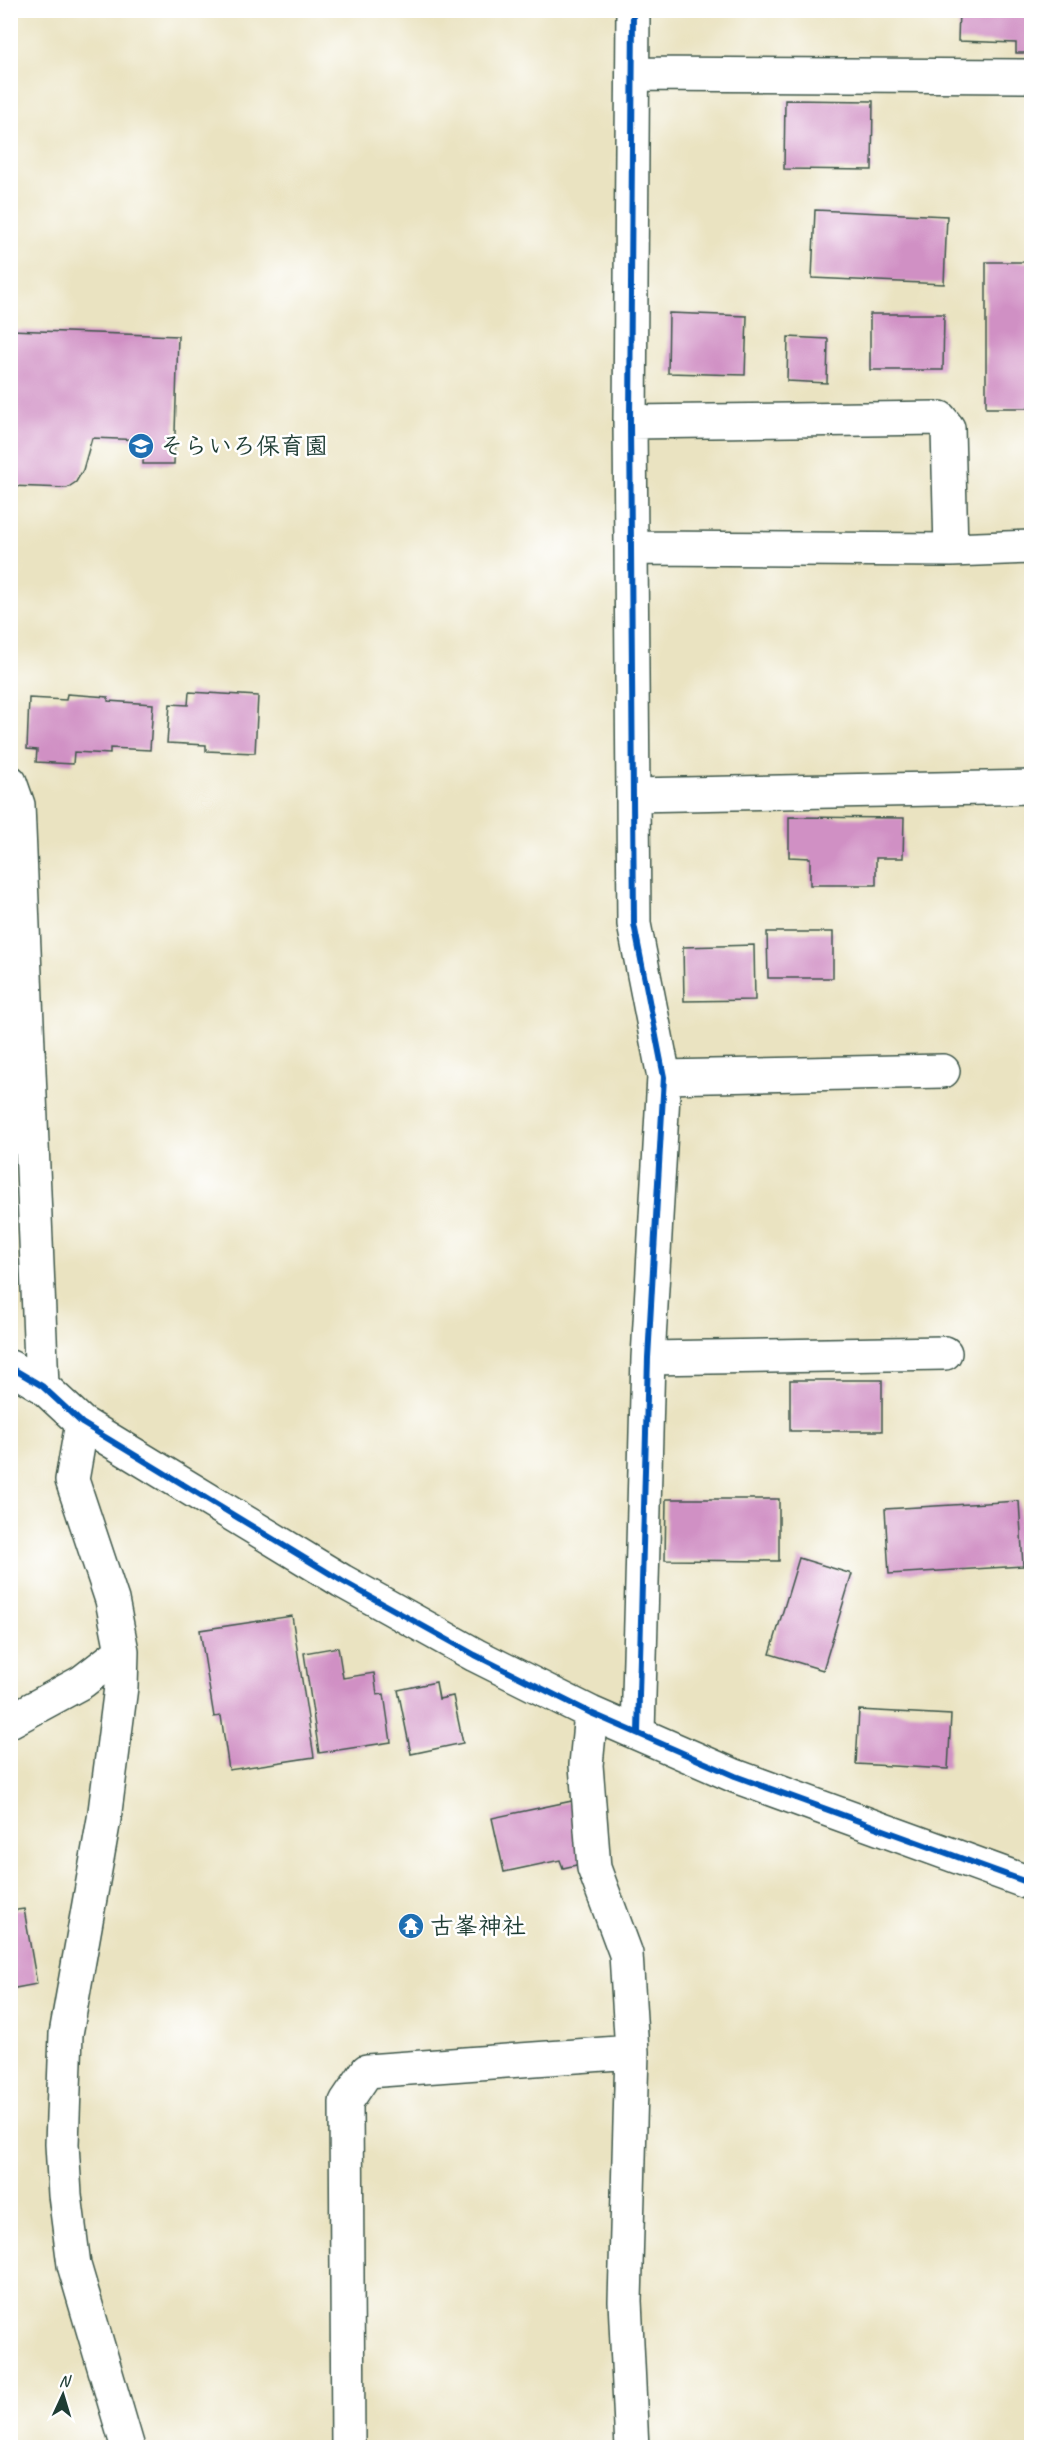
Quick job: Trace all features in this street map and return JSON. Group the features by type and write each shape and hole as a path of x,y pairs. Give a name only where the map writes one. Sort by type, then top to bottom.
{"street":[{"path":"633,10 630,422 634,924 664,1077 648,1358 638,1733"},
{"path":"634,74 1032,76"},
{"path":"630,422 940,418 948,428 951,550"},
{"path":"632,548 951,550 1032,548"},
{"path":"10,782 18,805 42,1386"},
{"path":"634,795 1032,787"},
{"path":"664,1077 943,1071"},
{"path":"648,1358 945,1353"},
{"path":"10,1367 42,1386 82,1423 342,1581 475,1655 591,1713 735,1776 1032,1884"},
{"path":"82,1423 72,1480 112,1600 122,1651 121,1688 104,1819 66,2034 62,2145 65,2195 74,2265 128,2448"},
{"path":"10,1720 82,1682 122,1651"},
{"path":"591,1713 586,1765 594,1868 626,1954 632,2052 625,2301 632,2448"},
{"path":"348,2448 346,2102 367,2071 632,2052"}],"building":[{"path":"959,10 1032,10 1032,53 1016,53 1016,43 958,41"},
{"path":"785,100 873,101 872,170 784,169"},
{"path":"815,210 947,216 944,284 812,278"},
{"path":"986,262 1032,262 1032,408 986,408"},
{"path":"669,313 747,316 745,375 668,373"},
{"path":"870,314 944,314 943,370 870,370"},
{"path":"10,330 178,336 174,464 143,464 144,440 92,438 83,470 76,482 67,488 10,486"},
{"path":"788,337 828,339 827,383 787,381"},
{"path":"189,692 258,696 255,753 206,751 206,745 167,743 170,704 188,705"},
{"path":"67,694 108,697 108,701 153,704 150,750 110,748 110,754 74,752 73,764 36,762 37,750 27,749 29,698 66,700"},
{"path":"789,817 904,818 903,858 876,858 876,885 810,885 810,858 789,857"},
{"path":"767,932 833,932 833,978 768,978"},
{"path":"754,945 755,1000 684,1001 683,947"},
{"path":"790,1380 882,1380 882,1431 790,1431"},
{"path":"666,1499 779,1499 779,1561 665,1560"},
{"path":"1019,1501 1023,1566 889,1574 885,1509"},
{"path":"799,1558 852,1574 823,1670 770,1654"},
{"path":"292,1616 314,1757 229,1770 221,1716 214,1717 200,1630"},
{"path":"338,1647 343,1678 374,1673 377,1695 384,1694 391,1742 319,1753 304,1653"},
{"path":"436,1682 439,1699 453,1696 463,1743 411,1754 398,1690"},
{"path":"859,1710 951,1715 948,1769 856,1764"},
{"path":"572,1801 585,1863 563,1868 560,1860 504,1872 492,1818"},
{"path":"24,1909 37,1984 10,1989 10,1911"}],"cycle path":[{"path":"633,10 630,422 634,924 664,1077 648,1358 638,1733"},
{"path":"10,1367 42,1386 82,1423 342,1581 475,1655 591,1713 735,1776 1032,1884"}],"place":[{"name":"そらいろ保育園","path":"141,446"},
{"name":"古峯神社","path":"411,1926"}]}
